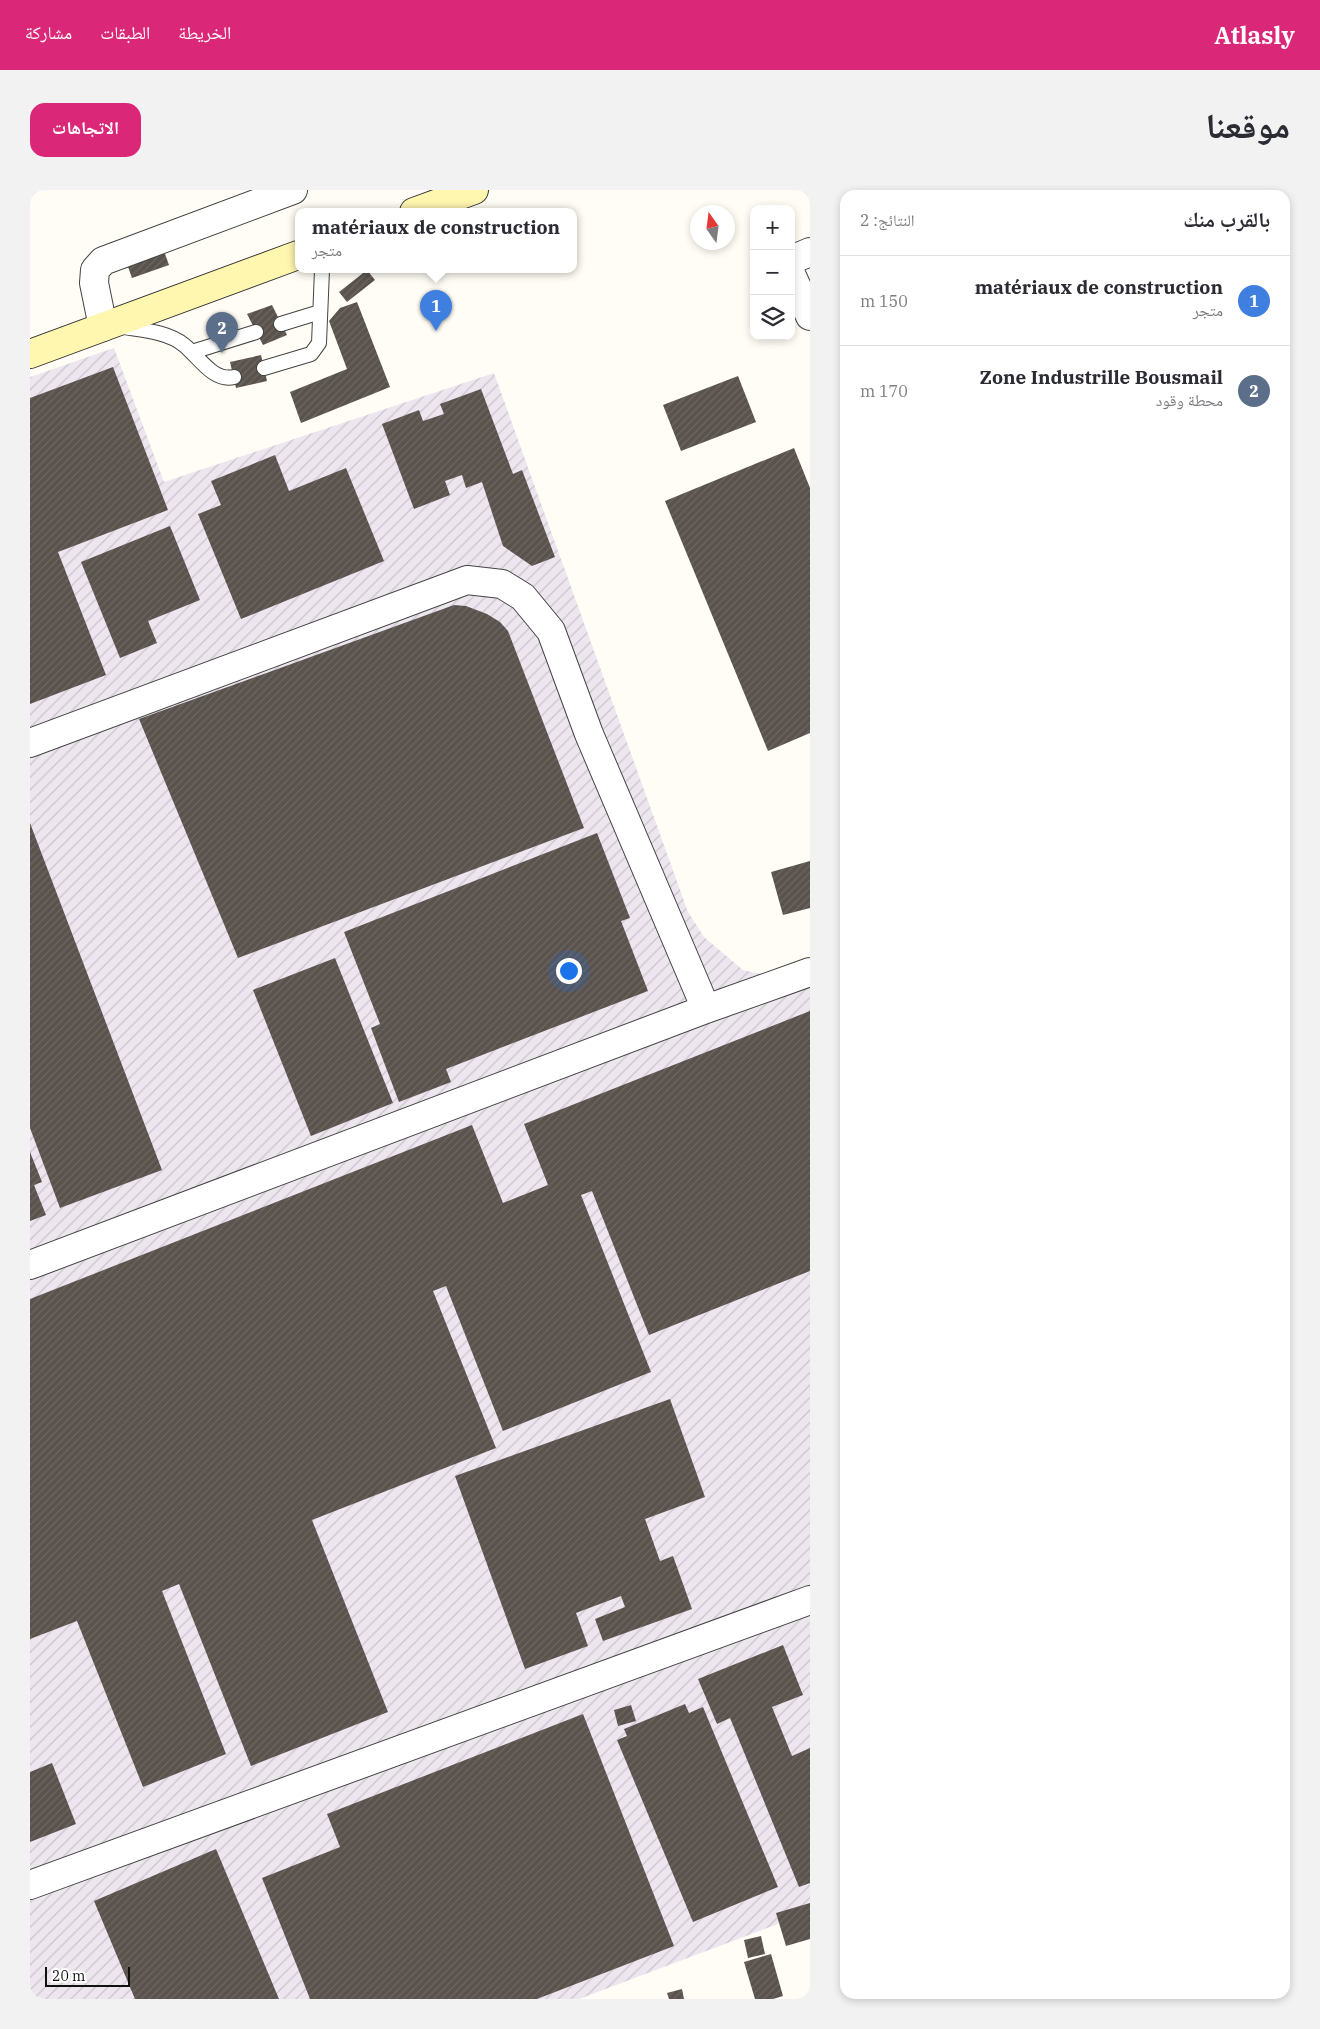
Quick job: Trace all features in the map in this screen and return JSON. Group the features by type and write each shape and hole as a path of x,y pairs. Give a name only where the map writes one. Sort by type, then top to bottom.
{"main road":[{"path":"425,208 474,190"},
{"path":"30,354 295,257"}],"street":[{"path":"106,326 94,283 95,270 103,261 293,190"},
{"path":"795,258 810,252"},
{"path":"795,283 810,316"},
{"path":"30,743 467,580 502,584 523,597 550,631 589,734 706,1010"},
{"path":"30,1265 810,972"},
{"path":"30,1884 810,1600"}],"lane":[{"path":"264,368 311,354 316,349 319,343 322,273"},
{"path":"281,324 320,312"},
{"path":"106,326 172,337 183,343 216,375 228,378 234,377"},
{"path":"192,352 256,332"}],"shaded area":[{"path":"114,348 164,482 494,373 688,912 704,937 743,970 761,974 810,957 810,1912 579,1999 30,1999 30,377"}],"building":[{"path":"164,251 169,265 132,278 127,264"},
{"path":"363,273 369,273 375,280 347,302 339,292"},
{"path":"357,302 390,387 301,423 290,392 347,369 329,321 340,308"},
{"path":"272,305 287,335 263,345 247,314"},
{"path":"261,355 267,381 236,388 230,362"},
{"path":"113,367 168,510 58,552 106,675 30,704 30,398"},
{"path":"738,376 756,422 681,451 663,405"},
{"path":"481,389 513,474 522,470 555,557 532,566 503,546 482,482 466,488 462,475 445,481 450,495 414,509 382,424 419,410 423,421 444,414 440,404"},
{"path":"794,448 810,488 810,733 768,751 665,501"},
{"path":"275,455 289,491 346,468 384,561 241,619 198,514 221,505 211,481"},
{"path":"170,526 200,600 148,621 157,643 120,658 81,562"},
{"path":"454,605 466,606 487,614 500,622 508,631 584,828 238,958 139,719"},
{"path":"30,823 162,1170 60,1208 30,1128"},
{"path":"597,833 630,918 621,921 648,991 446,1069 451,1082 399,1102 371,1028 380,1024 344,932"},
{"path":"810,861 810,908 783,915 771,872"},
{"path":"335,958 393,1103 311,1136 253,990"},
{"path":"810,1011 810,1271 649,1335 592,1191 581,1195 651,1372 503,1431 446,1286 433,1291 496,1448 312,1520 388,1712 251,1766 179,1584 162,1591 226,1754 143,1787 77,1621 30,1639 30,1299 472,1125 503,1203 548,1185 524,1124"},
{"path":"30,1152 42,1182 34,1185 46,1215 30,1221"},
{"path":"670,1399 705,1497 645,1519 660,1561 673,1556 692,1609 603,1641 595,1619 625,1607 621,1596 576,1613 588,1646 525,1669 455,1476"},
{"path":"783,1645 803,1695 772,1707 792,1756 810,1748 810,1883 799,1887 730,1718 717,1724 698,1679"},
{"path":"685,1704 689,1713 703,1707 778,1887 693,1922 617,1740 627,1736 624,1729"},
{"path":"631,1705 636,1721 618,1726 614,1710"},
{"path":"583,1714 674,1946 537,1999 310,1999 262,1878 340,1847 327,1814"},
{"path":"52,1763 76,1824 30,1842 30,1772"},
{"path":"216,1849 279,1999 135,1999 94,1901"},
{"path":"810,1903 810,1939 786,1946 776,1913"},
{"path":"761,1936 765,1954 748,1958 744,1940"},
{"path":"771,1954 783,1996 773,1999 755,1999 744,1962"},
{"path":"682,1989 684,1999 669,1999 667,1993"}],"place":[{"name":"matériaux de construction","path":"436,331"},
{"name":"Zone Industrille Bousmail","path":"222,353"}]}
